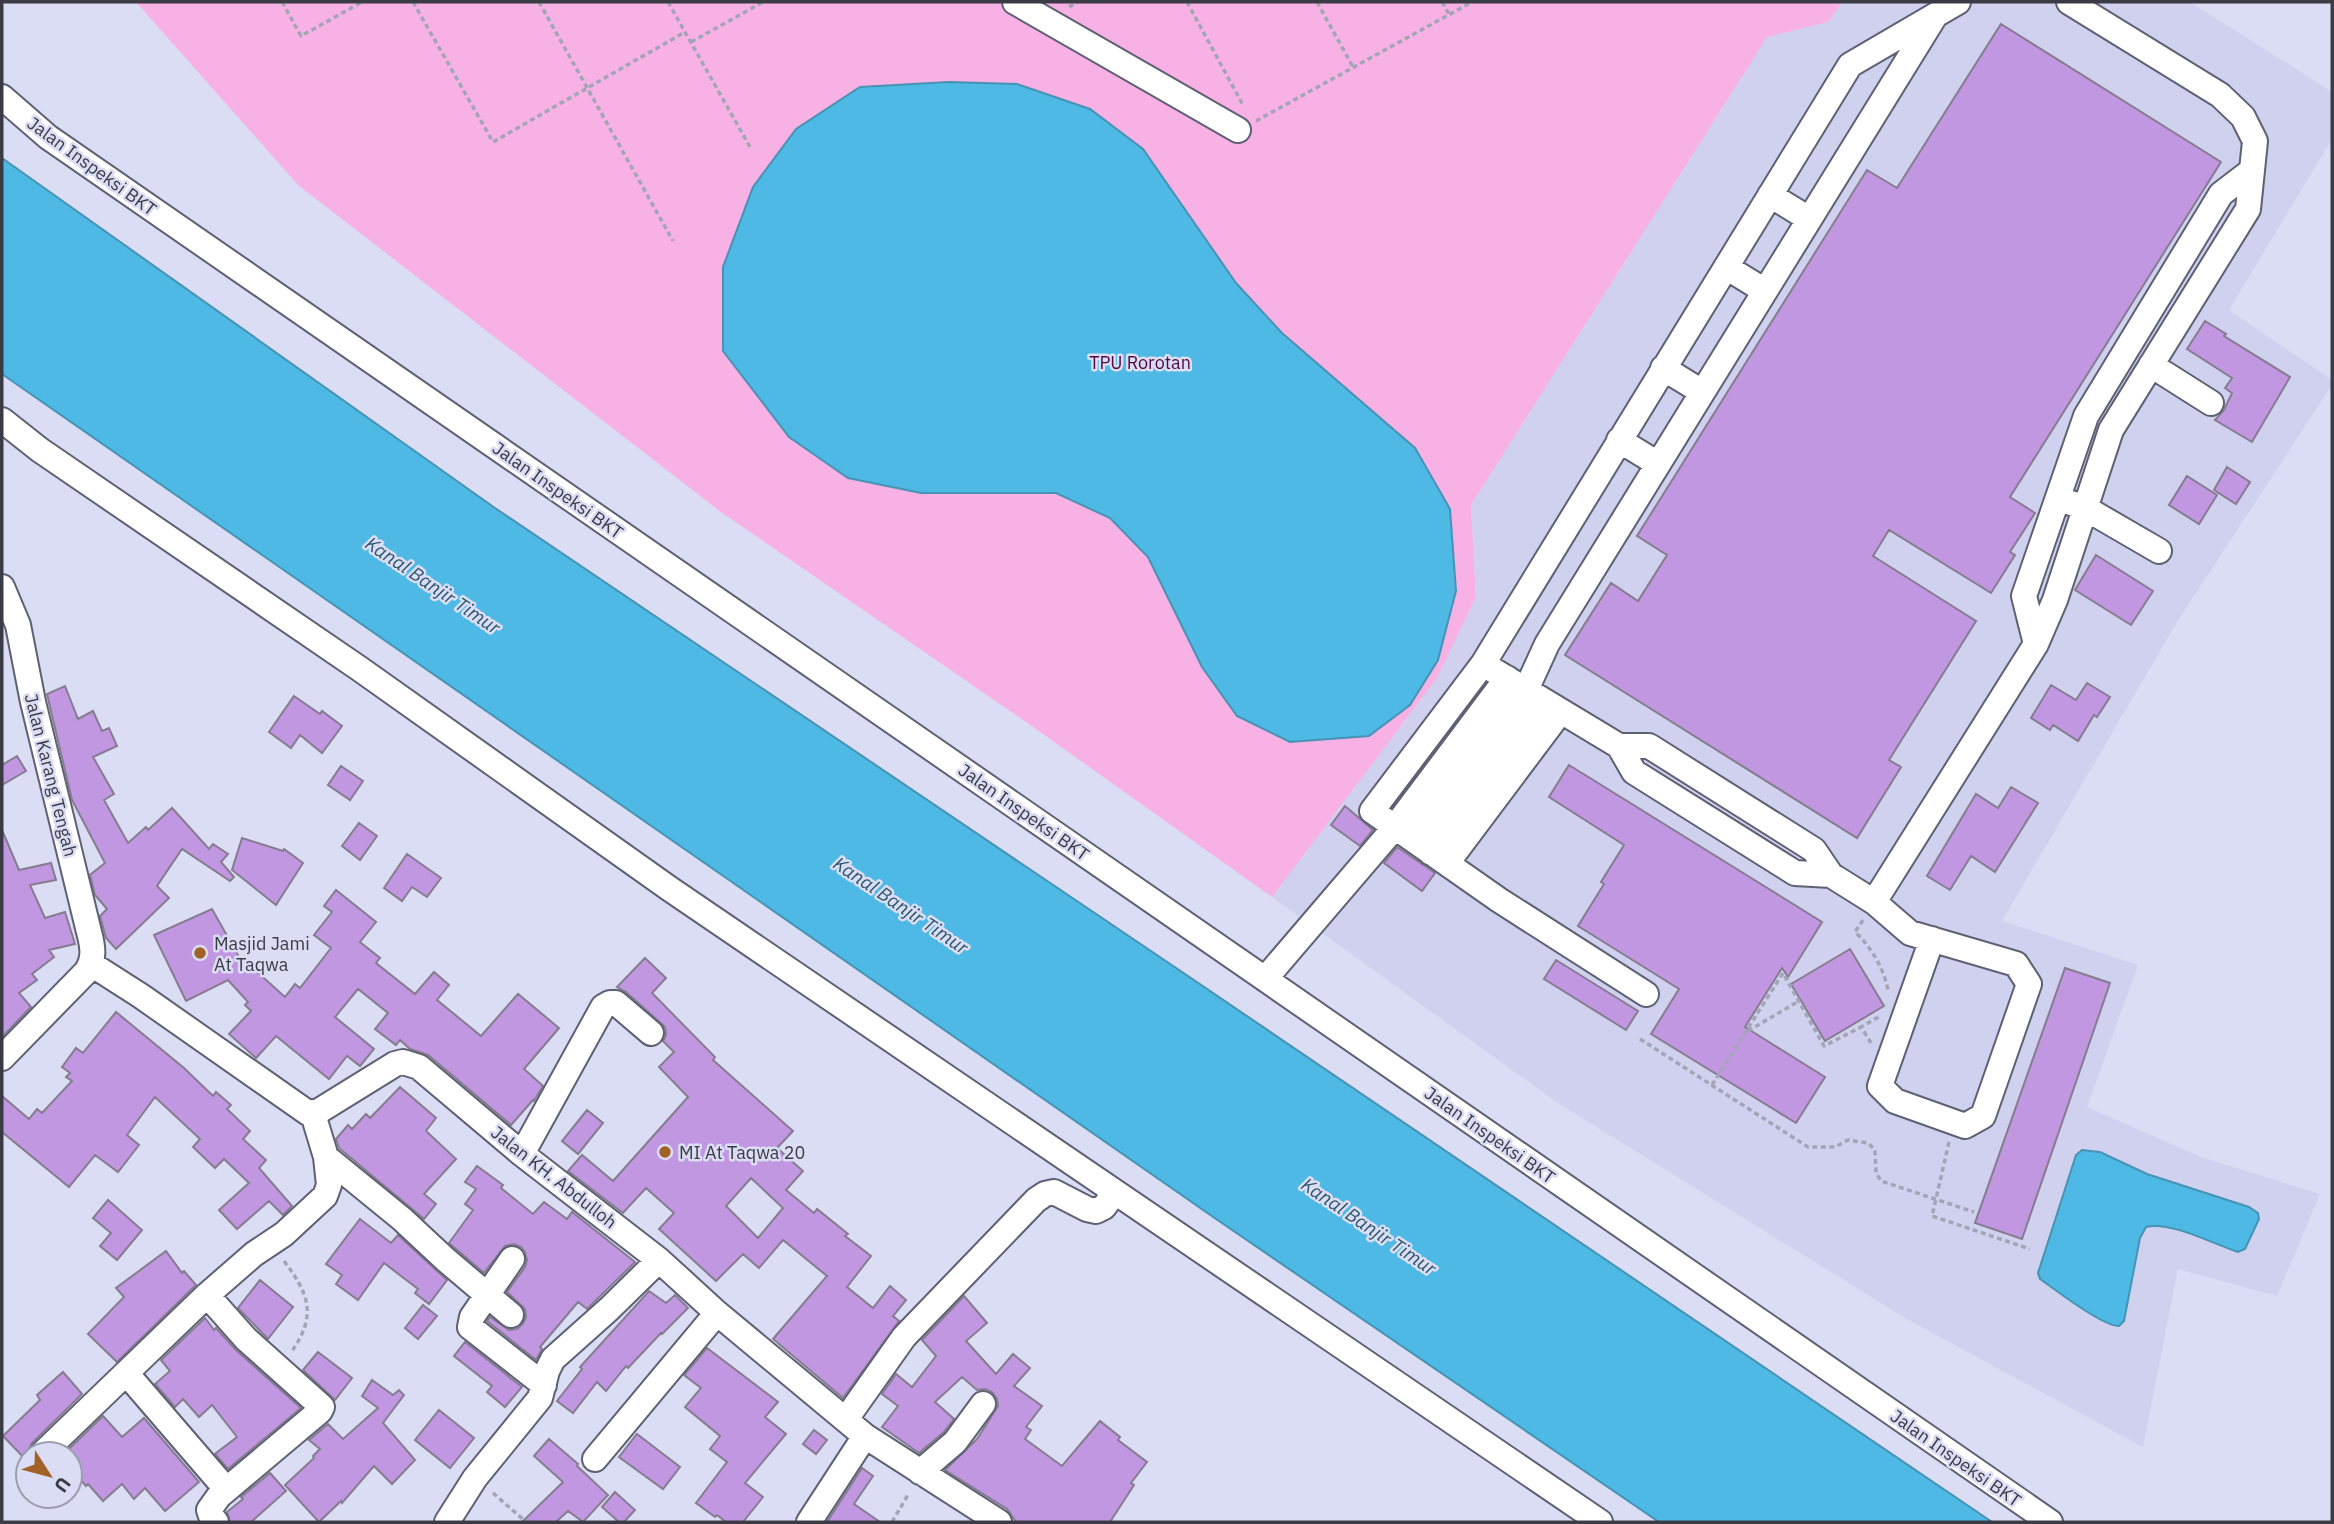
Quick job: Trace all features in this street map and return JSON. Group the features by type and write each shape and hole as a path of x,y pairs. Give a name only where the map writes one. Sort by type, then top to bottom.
{"street":[{"path":"1015,2 1245,126"},
{"path":"1646,994 1499,900 1372,811 1483,664 1850,65 1958,2"},
{"path":"1874,902 2036,644 2054,600 2110,430 2248,209 2255,141 2243,117 2220,95 2068,2"},
{"path":"1265,979 1421,845 1535,695 1547,644 1936,14"},
{"name":"Jalan Inspeksi BKT","path":"2,97 48,137 2050,1522"},
{"path":"2036,644 2024,597 2086,416 2221,194 2250,171"},
{"path":"1770,195 1809,219"},
{"path":"1726,267 1765,291"},
{"path":"2151,365 2211,403"},
{"path":"1663,368 1702,393"},
{"path":"2,421 40,450 360,669 670,889 1600,1522"},
{"path":"1619,440 1658,464"},
{"path":"2058,499 2085,508 2159,551"},
{"name":"Jalan Karang Tengah","path":"2,587 18,625 33,702 89,932 93,955 91,964"},
{"path":"1483,664 1619,746 1649,746 1814,850 1831,876 1874,902 1910,933 1932,939 2016,964 2029,984 1983,1116 1965,1126 1895,1101 1880,1086 1932,939"},
{"path":"1421,845 1535,695"},
{"path":"2,1058 91,964 178,1021 293,1104 313,1114 326,1157 329,1185 325,1196 284,1234 254,1254 207,1295 57,1440"},
{"path":"522,1154 603,1007 616,1003 651,1033"},
{"name":"Jalan KH. Abdulloh","path":"313,1114 395,1064 410,1063 419,1067 522,1154 659,1260 717,1313 865,1436 999,1522"},
{"path":"326,1157 402,1219 511,1315"},
{"path":"846,1419 904,1337 1036,1200 1054,1192 1096,1211 1104,1207 1115,1192"},
{"path":"512,1259 486,1294 472,1317 470,1327 544,1385"},
{"path":"447,1522 475,1478 540,1398 547,1371 554,1359 659,1260"},
{"path":"207,1295 246,1339 319,1402 321,1409 226,1489 210,1507 210,1515 216,1522"},
{"path":"595,1459 717,1313"},
{"path":"127,1374 226,1489"},
{"path":"920,1472 955,1442 983,1404"},
{"path":"808,1522 865,1436"}],"path":[{"path":"282,2 301,36 362,2"},
{"path":"413,2 493,142 685,32"},
{"path":"539,2 673,241"},
{"path":"668,2 750,147"},
{"path":"691,42 763,2"},
{"path":"1187,2 1245,126 1472,2"},
{"path":"1317,2 1353,67"},
{"path":"1443,2 1450,14"},
{"path":"1874,902 1855,932 1865,940 1887,979 1889,996"},
{"path":"1712,1085 1783,974 1824,1046 1886,1012"},
{"path":"1746,1032 1799,1001"},
{"path":"1861,1027 1869,1042 1894,1049"},
{"path":"1640,1039 1808,1147 1835,1147 1848,1140 1868,1143 1875,1150 1876,1173 1881,1181 1974,1212"},
{"path":"1955,1122 1946,1148 1933,1216 2031,1249"},
{"path":"270,1244 297,1278 308,1306 299,1340 279,1370"},
{"path":"892,1522 920,1472"},
{"path":"475,1478 525,1521 534,1522"}],"shaded area":[{"path":"1842,2 2190,2 2332,92 2332,139 2229,310 2332,380 2332,385 2177,622 2002,921 2138,965 2087,1107 2201,1157 2320,1194 2277,1296 2178,1269 2143,1447 1907,1319 1558,1103 1272,897 1437,678 1476,597 1471,505 1767,37 1828,22"}],"green space":[{"name":"TPU Rorotan","path":"136,2 1842,2 1828,22 1767,37 1471,505 1476,597 1437,678 1272,897 1029,724 721,512 298,185"}],"water":[{"path":"949,82 1017,84 1090,109 1143,149 1236,283 1282,333 1415,448 1450,509 1456,591 1438,660 1410,705 1369,736 1290,742 1237,716 1202,667 1148,557 1110,518 1056,493 921,493 848,478 789,437 723,351 723,267 753,187 796,129 860,87"},
{"name":"Kanal Banjir Timur","path":"2,158 495,508 1992,1522 1659,1522 1216,1219 2,374"},
{"path":"2082,1150 2100,1152 2147,1174 2249,1207 2258,1213 2259,1219 2245,1249 2238,1252 2167,1227 2146,1227 2140,1238 2124,1321 2119,1326 2091,1314 2040,1279 2038,1273 2076,1155"}],"building":[{"path":"2001,24 2221,162 2010,497 2035,513 2010,552 2015,555 1991,593 1889,530 1873,556 1976,621 1889,760 1901,767 1857,838 1565,655 1611,583 1638,601 1667,555 1637,536 1867,170 1897,188"},
{"path":"2205,321 2290,377 2252,442 2215,420 2224,410 2232,393 2225,388 2232,378 2187,349"},
{"path":"2227,467 2250,482 2236,504 2214,490"},
{"path":"2187,476 2217,495 2199,524 2169,505"},
{"path":"2096,555 2153,591 2131,625 2075,590"},
{"path":"2087,683 2110,697 2097,717 2094,715 2078,741 2053,725 2050,730 2031,718 2051,685 2076,700"},
{"path":"65,686 78,719 93,711 102,731 109,728 117,746 93,757 114,794 104,800 128,843 146,827 148,830 172,808 209,849 213,844 228,854 221,862 234,877 230,881 182,849 157,886 169,898 116,949 106,938 100,916 107,909 95,895 90,875 105,863 72,800 47,694"},
{"path":"294,696 320,714 322,711 342,726 322,753 300,735 291,748 269,732"},
{"path":"17,756 26,771 2,785 2,765"},
{"path":"1569,765 1822,922 1788,977 1782,968 1745,1027 1825,1077 1796,1123 1651,1034 1679,989 1578,926 1624,845 1549,797"},
{"path":"341,766 363,781 350,800 328,785"},
{"path":"2011,787 2038,803 1995,872 1971,856 1950,890 1927,876 1976,794 1998,808"},
{"path":"1345,806 1373,830 1360,846 1331,825"},
{"path":"359,823 377,836 360,860 342,846"},
{"path":"2,830 19,870 51,863 56,880 30,885 45,918 65,912 75,944 49,950 54,957 32,974 37,980 19,993 31,1007 2,1037"},
{"path":"242,838 283,851 284,849 303,863 276,905 232,870"},
{"path":"1397,847 1435,873 1422,891 1384,863"},
{"path":"407,854 441,878 427,897 412,887 402,901 384,888"},
{"path":"336,890 376,922 360,942 380,958 376,963 415,994 434,972 449,985 437,1000 481,1036 518,994 559,1028 524,1069 543,1086 534,1101 511,1125 428,1055 410,1049 400,1040 396,1045 375,1029 388,1013 358,989 335,1017 374,1049 360,1066 347,1056 329,1079 276,1036 256,1058 229,1034 251,1011 245,1005 248,1002 228,980 186,1001 154,935 212,909 243,964 246,962 285,997 295,984 300,988 331,948 314,935 332,912 324,906"},
{"path":"1850,949 1884,1006 1825,1041 1791,984"},
{"path":"645,958 666,978 652,993 715,1057 713,1060 793,1131 777,1148 803,1171 786,1190 814,1213 817,1209 871,1256 847,1287 873,1308 890,1286 906,1300 893,1316 899,1321 843,1398 773,1339 827,1276 783,1240 759,1268 743,1254 716,1281 659,1229 674,1213 646,1188 623,1213 568,1171 582,1155 613,1181 688,1097 659,1067 674,1052 663,1041 666,1035 665,1027 617,987","holes":["751,1178 783,1208 758,1238 726,1206"]},
{"path":"1556,960 1638,1011 1626,1030 1544,979"},
{"path":"2065,968 2110,983 2022,1239 1975,1223"},
{"path":"116,1012 184,1068 213,1096 216,1092 231,1105 227,1109 250,1131 243,1139 266,1160 259,1168 292,1206 283,1215 269,1201 237,1229 219,1210 249,1183 224,1159 215,1168 193,1147 200,1139 155,1097 127,1135 139,1145 118,1172 95,1155 69,1187 2,1132 2,1096 29,1119 37,1109 42,1113 72,1081 66,1077 70,1073 62,1067 76,1048 83,1053"},
{"path":"400,1087 436,1118 426,1131 456,1159 424,1194 436,1204 424,1219 339,1148 336,1139 348,1125 352,1129 366,1114 370,1118"},
{"path":"587,1110 603,1123 578,1154 562,1141"},
{"path":"477,1166 503,1185 501,1188 533,1214 544,1202 567,1219 572,1212 635,1262 587,1309 578,1302 540,1347 542,1349 536,1360 487,1321 490,1317 509,1330 517,1329 523,1324 525,1309 507,1292 525,1267 525,1252 514,1244 505,1246 484,1273 449,1243 473,1210 465,1204 476,1189 465,1182"},
{"path":"108,1200 142,1230 117,1260 100,1246 111,1233 93,1218"},
{"path":"360,1219 391,1243 398,1235 447,1280 429,1304 415,1293 418,1289 384,1263 358,1300 336,1284 342,1275 326,1264"},
{"path":"166,1251 182,1273 184,1271 196,1285 117,1362 88,1334 124,1297 116,1288"},
{"path":"260,1280 293,1307 268,1339 238,1308"},
{"path":"649,1291 666,1303 675,1295 688,1308 628,1368 626,1366 606,1391 597,1382 573,1413 557,1401 582,1369 580,1367"},
{"path":"964,1296 987,1323 966,1341 996,1374 1013,1354 1030,1368 1014,1386 1042,1406 1026,1427 1031,1430 1025,1439 1062,1466 1100,1421 1120,1437 1118,1440 1147,1462 1131,1483 1134,1485 1110,1522 1016,1522 1007,1509 945,1470 977,1439 998,1406 992,1392 977,1390 962,1377 935,1402 954,1419 944,1432 919,1453 882,1427 898,1406 882,1394 896,1374 912,1387 936,1356 922,1340"},
{"path":"423,1305 437,1316 418,1339 405,1328"},
{"path":"205,1318 214,1330 216,1328 236,1350 301,1408 228,1469 215,1454 237,1437 212,1405 199,1417 183,1399 175,1407 155,1384 170,1371 161,1360"},
{"path":"465,1342 522,1387 505,1407 487,1392 492,1386 454,1356"},
{"path":"707,1348 778,1402 765,1417 786,1434 745,1483 763,1497 743,1522 726,1522 696,1503 727,1462 710,1449 720,1436 685,1407 701,1388 684,1375"},
{"path":"318,1352 352,1378 335,1400 303,1370"},
{"path":"63,1372 82,1394 35,1440 14,1440 14,1447 3,1436 40,1400 37,1395"},
{"path":"372,1380 393,1395 399,1390 404,1395 383,1423 415,1460 392,1484 374,1466 342,1503 341,1501 319,1522 285,1485 314,1458 320,1449 309,1440 328,1424 343,1439 378,1408 362,1396"},
{"path":"439,1410 474,1438 450,1468 415,1440"},
{"path":"103,1416 122,1437 144,1418 199,1482 165,1511 145,1488 134,1499 122,1484 103,1501 88,1484 86,1486 84,1484 84,1440 78,1440"},
{"path":"814,1430 827,1440 816,1454 803,1444"},
{"path":"637,1434 680,1467 663,1489 619,1457"},
{"path":"549,1439 608,1495 583,1522 568,1511 556,1522 522,1522 563,1482 534,1456"},
{"path":"862,1468 873,1476 854,1504 880,1522 827,1522"},
{"path":"270,1473 286,1491 251,1522 230,1522 227,1512"},
{"path":"615,1492 635,1510 624,1522 619,1522 602,1507"}],"place":[{"name":"Masjid Jami At Taqwa","path":"200,953"},
{"name":"MI At Taqwa 20","path":"665,1152"}]}
